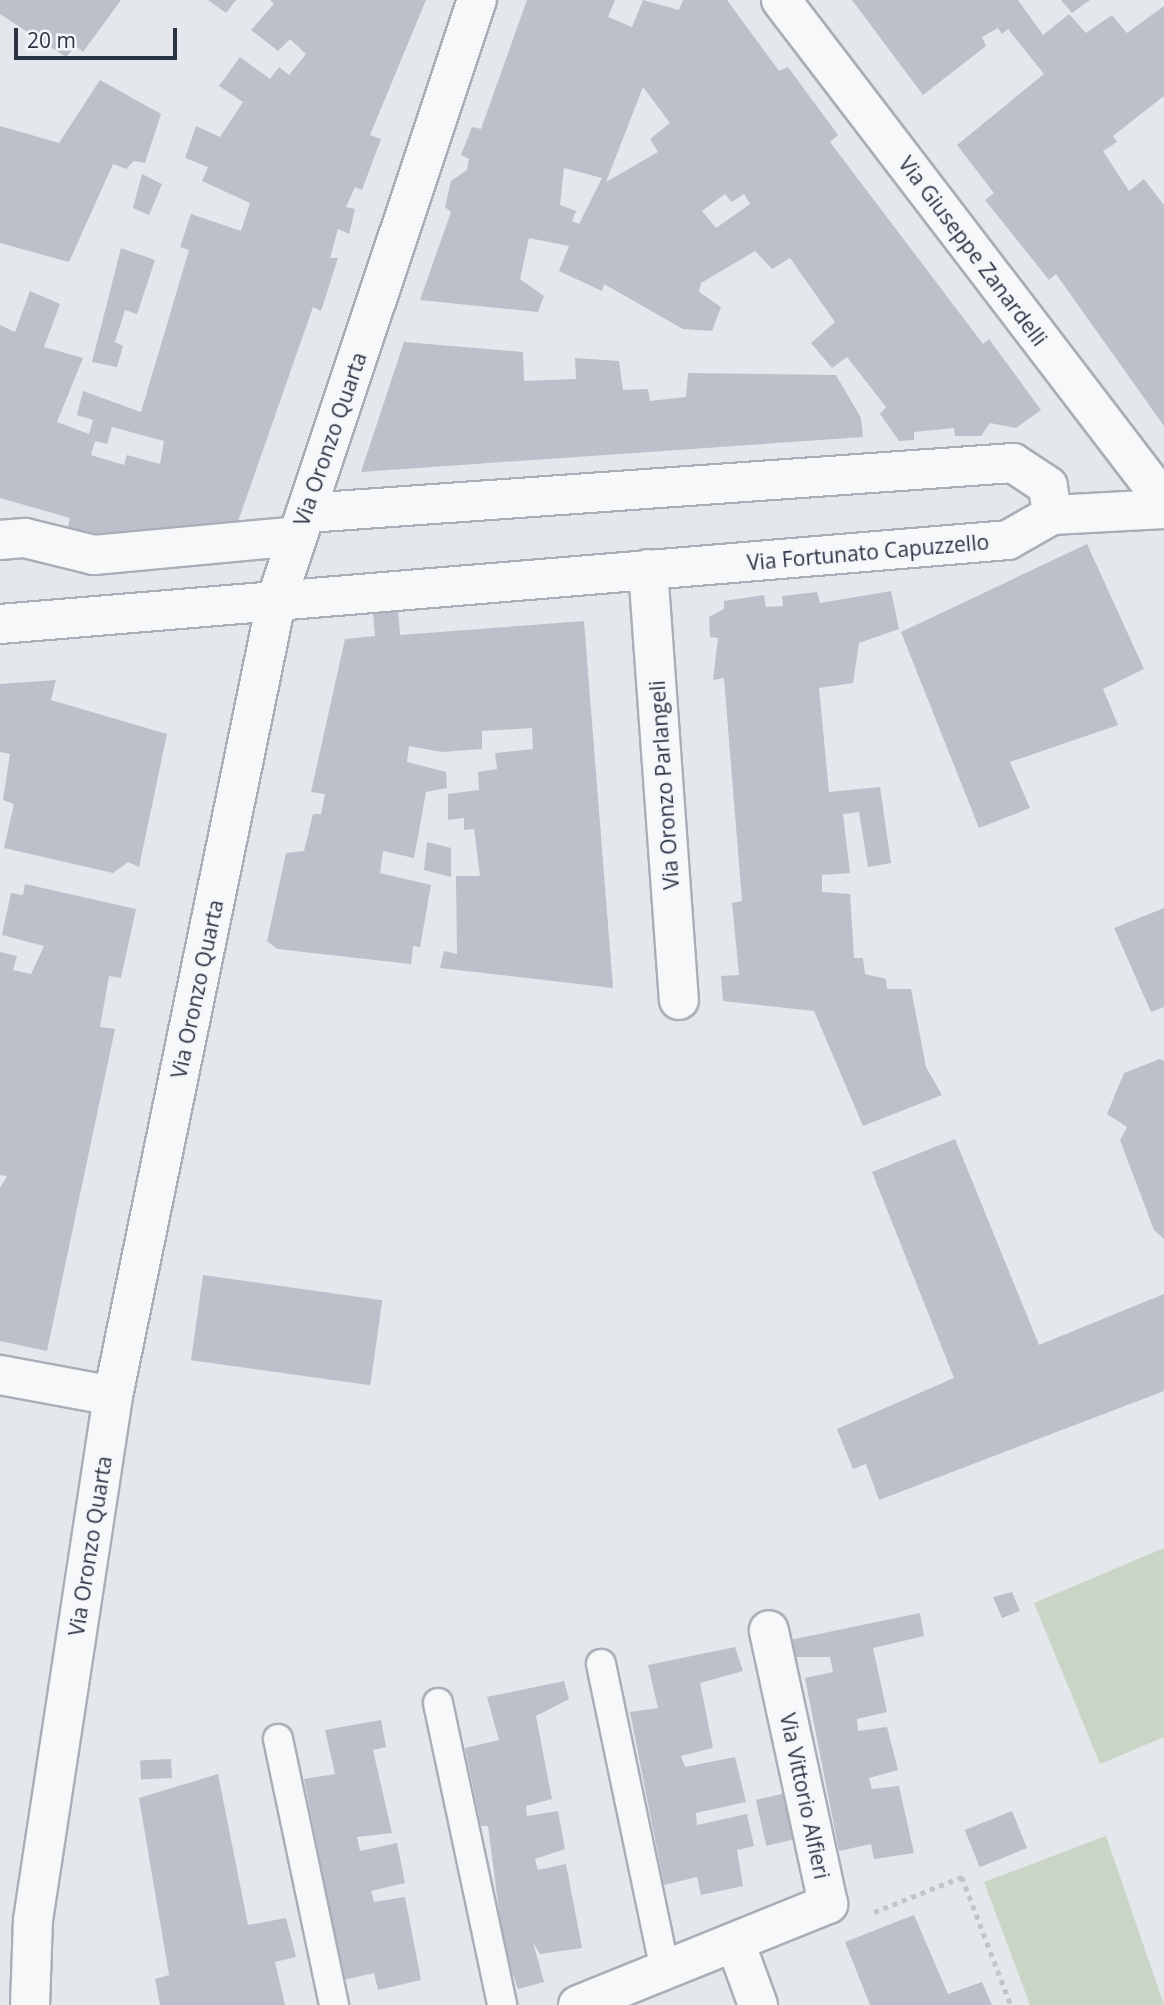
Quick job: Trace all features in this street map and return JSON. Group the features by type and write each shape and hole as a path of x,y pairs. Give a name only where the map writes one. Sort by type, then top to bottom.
{"street":[{"name":"Via Oronzo Quarta","path":"20,1992 113,1396 277,598 477,0"},
{"name":"Via Giuseppe Zanardelli","path":"781,0 1164,501"},
{"path":"0,540 25,538 93,555 301,524 1013,463 1048,486 1052,515 1164,509"},
{"name":"Via Fortunato Capuzzello","path":"0,624 277,598 1008,540 1052,515"},
{"name":"Via Oronzo Parlangeli","path":"648,569 679,1000"},
{"path":"0,1375 113,1396"},
{"name":"Via Vittorio Alfieri","path":"578,2005 828,1904 769,1630"},
{"path":"735,1942 758,2005"}],"lane":[{"path":"601,1664 665,1970"},
{"path":"438,1703 502,2005"},
{"path":"278,1739 334,2005"}],"path":[{"path":"828,1904 837,1926 962,1877 1011,2005"}],"green space":[{"path":"1164,1548 1164,1737 1100,1764 1034,1603"},
{"path":"1106,1836 1164,2005 1030,2005 984,1882"}],"building":[{"path":"0,0 121,0 83,52 76,46 66,57 0,14"},
{"path":"208,0 236,0 226,13"},
{"path":"270,0 426,0 370,135 381,139 362,190 355,187 346,207 355,209 349,234 338,229 330,258 338,258 321,311 313,307 234,533 91,541 66,534 70,518 0,498 0,325 15,332 30,291 60,304 44,347 83,358 57,422 89,434 93,420 77,415 83,391 141,412 189,250 180,247 191,214 241,231 250,203 202,181 208,167 185,158 196,126 220,137 243,102 219,86 240,57 270,79 279,67 289,75 306,54 290,39 278,51 251,30 274,4","holes":["112,427 164,441 160,464 127,455 124,465 91,455 95,441 107,444"]},
{"path":"527,0 615,0 608,17 632,27 643,0 679,10 683,0 727,0 779,71 788,67 838,135 830,142 983,344 989,339 1041,410 1016,428 990,423 981,436 955,436 954,428 914,432 914,440 899,441 880,414 886,407 847,357 832,368 811,343 835,322 790,258 772,269 755,251 701,283 699,292 721,307 712,331 683,329 604,284 602,291 559,271 569,246 529,238 520,279 544,296 538,312 420,300 451,212 445,207 451,181 467,170 469,159 461,155 472,127 481,129","holes":["643,87 670,123 650,139 658,152 606,182","564,168 602,178 579,224 572,221 576,211 560,205","725,194 732,202 744,194 750,204 716,228 702,211"]},
{"path":"852,0 1018,0 1043,35 1069,14 1086,33 1112,15 1127,33 1164,6 1164,96 1113,136 1117,142 1103,151 1129,191 1144,179 1164,205 1164,426 1056,274 1049,280 985,200 994,193 957,145 1044,74 1008,29 1002,34 998,28 982,37 986,46 923,95"},
{"path":"1061,0 1090,0 1072,13"},
{"path":"100,80 161,114 145,163 134,161 126,169 113,164 69,262 0,243 0,126 59,143"},
{"path":"142,174 162,184 149,215 133,208"},
{"path":"121,248 155,260 137,314 125,310 115,342 123,346 117,367 92,362"},
{"path":"404,342 523,352 524,381 576,379 575,358 619,361 623,390 648,389 650,401 686,397 688,373 836,375 861,418 863,437 361,472"},
{"path":"1087,544 1144,669 1103,689 1118,725 1010,762 1030,808 979,828 901,632"},
{"path":"891,591 899,629 859,643 853,683 819,688 829,792 880,787 891,863 868,867 859,812 843,814 850,873 822,875 822,892 850,894 854,958 863,958 865,974 886,979 887,989 911,989 926,1067 942,1095 863,1126 814,1011 723,1001 721,976 739,975 732,903 742,901 724,678 713,680 718,638 710,637 709,617 724,609 724,601 764,595 766,607 783,606 782,596 817,592 820,603"},
{"path":"398,609 400,635 584,621 613,988 440,968 444,951 457,954 456,876 480,876 474,829 464,830 464,818 448,820 448,794 479,790 478,772 497,769 495,753 533,749 532,728 482,731 482,749 442,752 409,746 407,762 446,772 447,788 426,792 414,858 383,851 380,873 431,885 420,947 413,946 411,964 277,949 267,941 286,853 304,851 313,814 321,814 325,794 311,792 345,639 375,636 373,612"},
{"path":"56,680 51,700 167,734 139,867 128,862 113,873 4,848 14,804 3,800 10,754 0,752 0,684"},
{"path":"427,842 451,848 451,877 424,870"},
{"path":"25,884 136,909 121,978 109,976 100,1027 115,1029 47,1351 0,1341 0,1188 7,1176 0,1175 0,952 17,956 13,970 31,974 44,946 2,935 11,893 23,895"},
{"path":"1164,908 1164,1007 1151,1012 1114,928"},
{"path":"1160,1059 1164,1061 1164,1239 1154,1230 1120,1140 1127,1127 1107,1114 1124,1073"},
{"path":"955,1139 1039,1345 1164,1294 1164,1391 879,1500 866,1464 853,1469 837,1429 954,1378 872,1172"},
{"path":"203,1275 382,1300 370,1385 191,1360"},
{"path":"1012,1592 1020,1611 1002,1618 993,1597"},
{"path":"920,1613 924,1636 873,1648 887,1712 857,1719 858,1731 887,1727 898,1770 869,1778 872,1789 899,1786 914,1853 874,1859 871,1844 839,1851 805,1678 833,1672 830,1657 793,1657 790,1640"},
{"path":"735,1647 743,1671 700,1683 713,1748 681,1756 685,1767 735,1757 746,1802 696,1813 697,1825 747,1814 754,1846 737,1850 743,1886 701,1895 697,1877 664,1885 630,1712 658,1708 648,1665"},
{"path":"564,1681 569,1699 536,1716 552,1799 526,1806 527,1816 558,1811 565,1849 535,1859 538,1870 566,1864 582,1948 540,1954 533,1942 544,1982 518,1989 504,1949 488,1826 481,1826 465,1748 499,1740 487,1697"},
{"path":"381,1720 386,1747 373,1750 392,1833 357,1837 360,1851 397,1843 405,1883 371,1891 374,1902 405,1897 421,1980 378,1990 374,1973 343,1980 304,1779 335,1774 325,1730"},
{"path":"171,1759 172,1778 141,1780 140,1761"},
{"path":"218,1774 248,1925 286,1918 296,1957 275,1962 285,2005 160,2005 155,1979 169,1975 139,1798"},
{"path":"786,1793 797,1839 766,1846 756,1800"},
{"path":"1012,1811 1027,1848 980,1867 965,1830"},
{"path":"914,1915 948,1994 982,1982 992,2005 870,2005 845,1942"}]}
